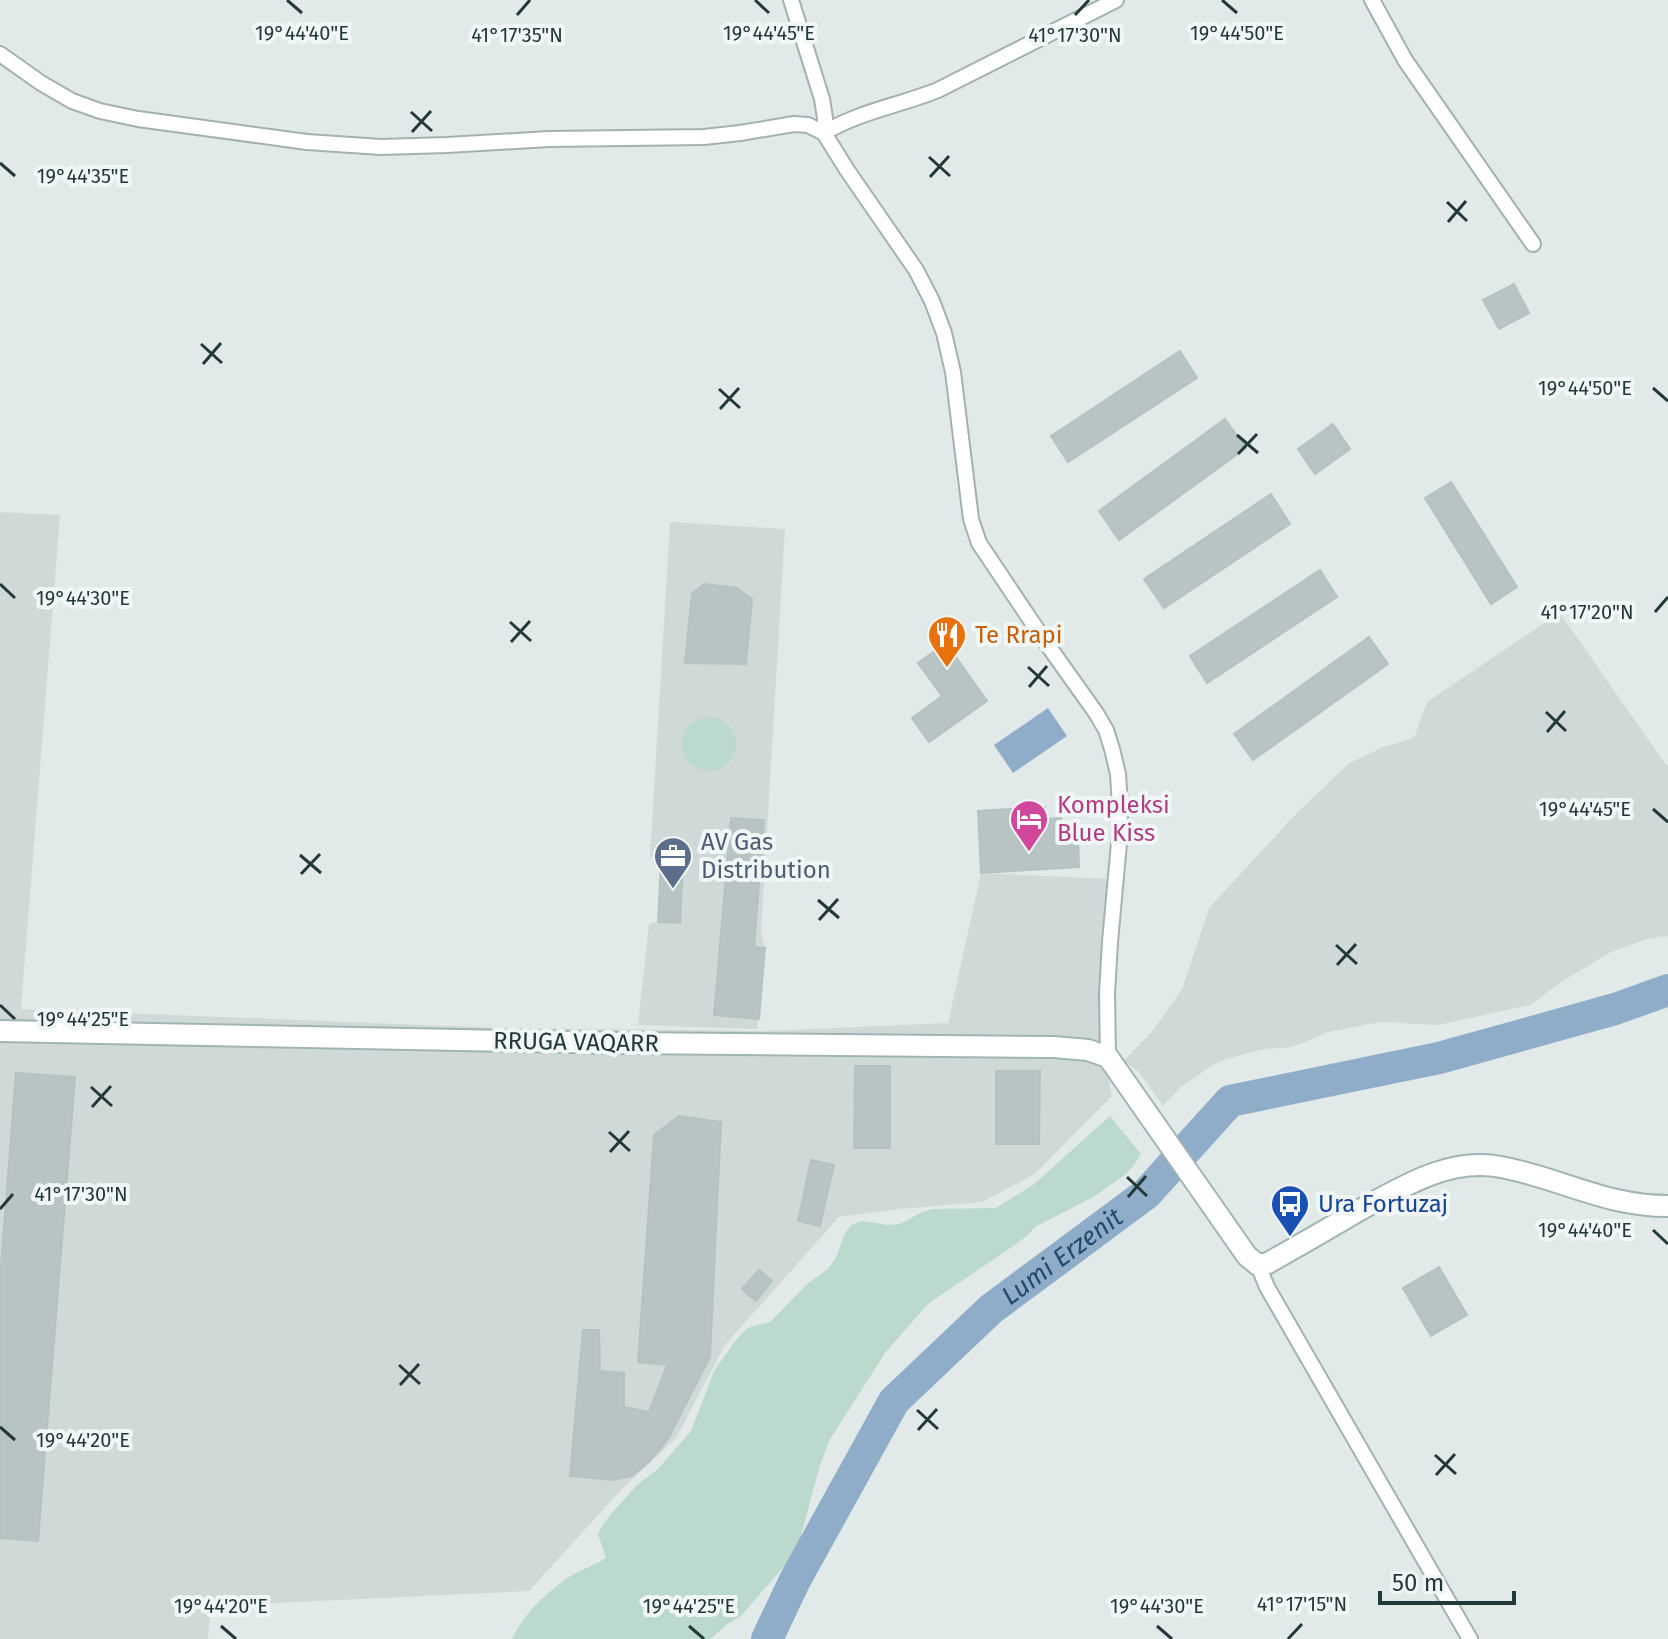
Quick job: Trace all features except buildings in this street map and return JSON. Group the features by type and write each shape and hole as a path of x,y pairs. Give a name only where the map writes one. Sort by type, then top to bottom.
{"main road":[{"name":"RRUGA VAQARR","path":"0,1031 619,1043 1054,1047 1088,1050 1108,1057"},
{"path":"1108,1057 1252,1260 1268,1263 1400,1188 1429,1175 1474,1165 1526,1173 1620,1202 1668,1206"}],"street":[{"path":"791,0 822,99 824,133"},
{"path":"824,133 849,120 938,90 1116,0"},
{"path":"1372,0 1405,60 1533,244"},
{"path":"0,54 72,101 100,111 307,142 381,147 549,139 704,137 794,124 808,125 824,133 916,270 940,322 953,372 971,519 979,543 1096,713 1112,749 1118,774 1120,807 1107,994 1108,1057"},
{"path":"1252,1260 1470,1639"}],"shaded area":[{"path":"0,512 60,515 21,1009 499,1028 765,1031 948,1023 981,873 1110,879 1099,1031 1112,1096 1035,1174 982,1202 839,1217 725,1345 676,1438 622,1489 529,1591 211,1606 208,1639 0,1639"},
{"path":"670,522 785,529 761,932 765,948 757,1029 638,1025 649,924 658,922 661,861 659,857 650,857"},
{"path":"1560,613 1668,764 1668,936 1647,939 1609,953 1530,1005 1438,1025 1369,1024 1329,1032 1292,1047 1265,1049 1226,1059 1180,1088 1163,1106 1139,1072 1124,1061 1154,1029 1182,989 1209,908 1294,816 1348,764 1381,748 1414,738 1427,702"}],"green space":[{"path":"709,717 728,725 736,744 728,763 709,771 690,763 682,744 690,725"},
{"path":"1110,1116 1141,1154 1135,1164 1095,1196 1035,1227 1027,1236 929,1303 912,1322 885,1353 829,1441 797,1551 741,1616 711,1639 512,1639 523,1620 546,1595 572,1575 606,1558 598,1534 604,1523 691,1431 714,1371 736,1340 746,1329 770,1322 807,1284 828,1269 851,1225 862,1221 900,1224 933,1209 996,1208 1033,1185"}],"water":[{"path":"1048,708 1067,736 1013,773 994,745"}],"waterway":[{"name":"Lumi Erzenit","path":"767,1639 795,1580 894,1401 991,1309 1146,1194 1230,1101 1439,1058 1615,1009 1668,990"}],"place":[{"name":"Te Rrapi","path":"947,669"},
{"name":"Kompleksi Blue Kiss","path":"1029,853"},
{"name":"AV Gas Distribution","path":"673,890"},
{"name":"Ura Fortuzaj","path":"1290,1238"}]}
